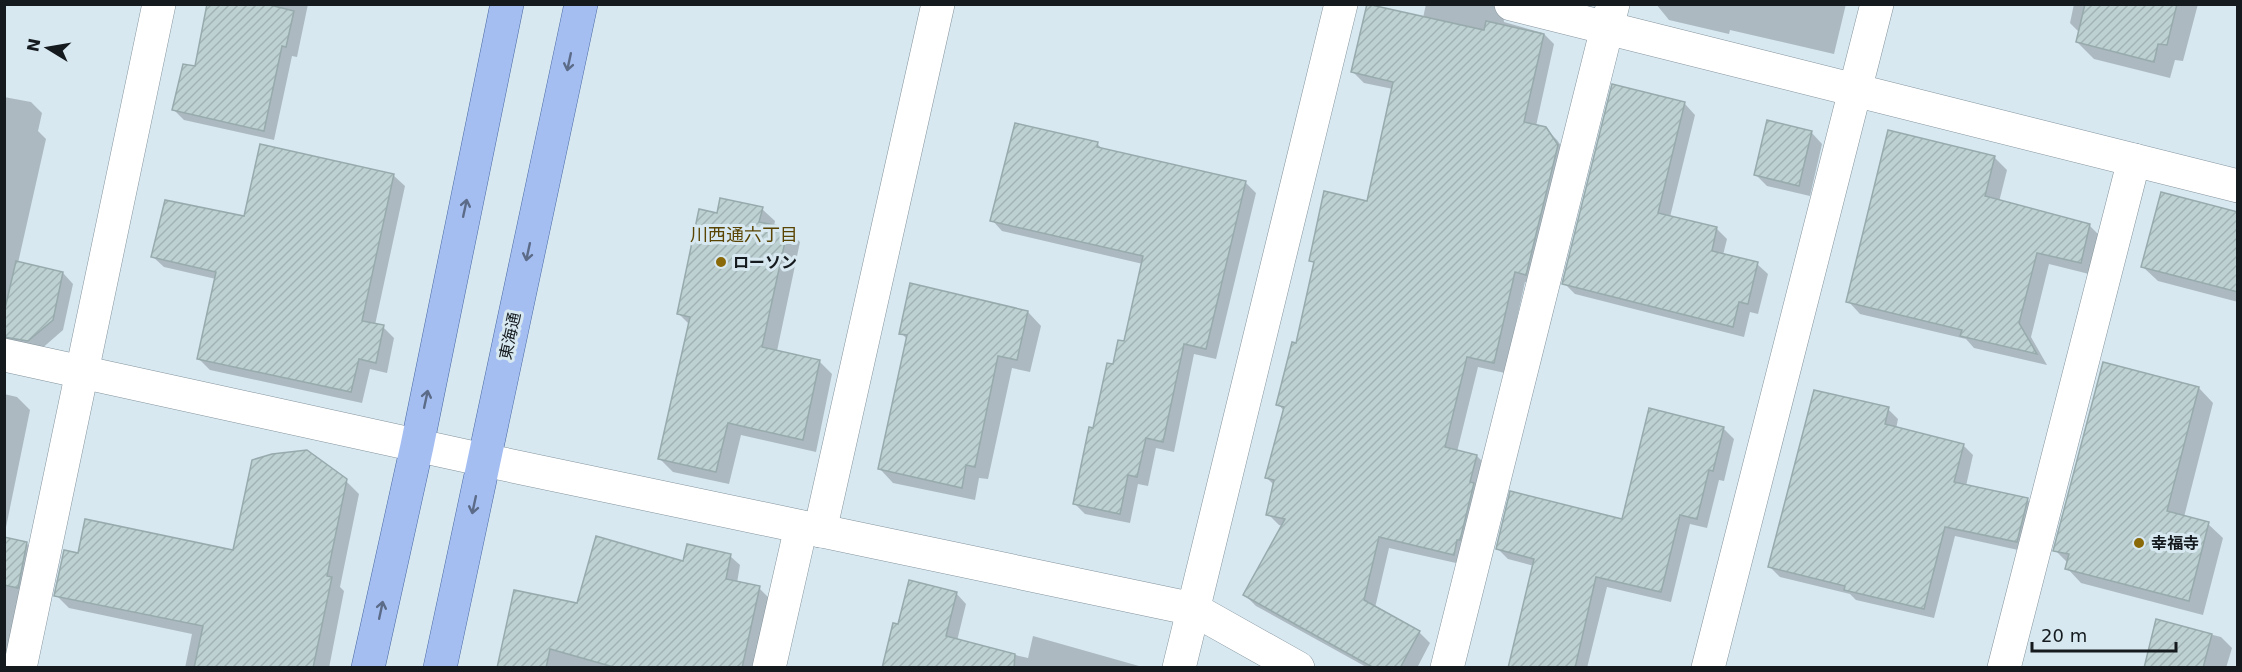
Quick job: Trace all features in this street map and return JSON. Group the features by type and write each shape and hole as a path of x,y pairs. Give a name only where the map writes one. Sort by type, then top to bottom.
{"main road":[{"path":"368,668 417,446 507,4"},
{"name":"東海通","path":"440,668 581,4"}],"street":[{"path":"20,668 159,4"},
{"path":"770,668 810,529 938,4"},
{"path":"1179,668 1341,4"},
{"path":"1511,4 1610,17 1855,91 2238,186"},
{"path":"1708,668 1877,4"},
{"path":"1447,668 1610,17"},
{"path":"2004,668 2134,160"},
{"path":"4,355 417,446 1193,609 1298,668"}],"building":[{"path":"207,4 266,4 294,11 286,47 282,46 264,131 172,110 183,64 195,66"},
{"path":"1367,4 1484,30 1486,21 1544,34 1524,122 1546,127 1558,145 1526,275 1515,272 1494,363 1467,357 1445,447 1477,455 1470,482 1474,483 1454,555 1379,537 1364,600 1420,631 1400,668 1374,668 1243,595 1285,519 1266,515 1274,480 1265,478 1284,407 1276,405 1292,342 1296,343 1314,262 1309,261 1324,191 1367,201 1393,82 1351,72"},
{"path":"2085,4 2177,4 2167,45 2158,44 2154,62 2076,42"},
{"path":"1612,84 1685,102 1658,213 1717,227 1712,251 1758,262 1748,304 1739,302 1733,327 1562,284"},
{"path":"1767,120 1812,131 1799,186 1754,175"},
{"path":"1015,123 1098,142 1097,147 1246,181 1206,349 1184,344 1163,442 1146,438 1137,477 1128,475 1120,514 1073,504 1089,427 1093,428 1107,363 1113,364 1118,340 1124,341 1143,256 990,221"},
{"path":"1888,130 1995,156 1985,196 2090,224 2081,263 2037,253 2019,323 2037,354 1960,336 1962,330 1846,302"},
{"path":"260,144 394,174 362,321 384,325 376,363 359,359 351,392 197,359 216,272 151,257 165,200 244,216"},
{"path":"2161,192 2238,212 2238,292 2141,267"},
{"path":"720,198 763,207 759,222 788,228 762,347 820,360 803,440 728,423 716,472 658,459 690,317 677,314 699,209 717,213"},
{"path":"16,261 63,272 53,320 28,341 4,337 4,313"},
{"path":"910,283 1028,311 1017,360 998,356 975,467 966,465 962,488 878,469 907,335 899,334"},
{"path":"2103,362 2199,387 2167,511 2209,522 2189,601 2065,569 2069,554 2053,551"},
{"path":"1814,390 1889,407 1885,424 1964,444 1954,482 2028,498 2017,542 1945,527 1924,609 1844,590 1845,586 1768,567"},
{"path":"1649,408 1724,427 1713,471 1709,470 1697,519 1680,515 1661,592 1596,577 1575,668 1508,668 1534,559 1496,549 1510,491 1622,519"},
{"path":"307,450 347,479 327,576 332,577 313,668 194,668 203,626 54,596 64,550 78,553 85,519 233,550 252,460 272,454"},
{"path":"596,536 683,561 687,544 731,554 726,579 760,586 742,668 617,668 550,649 546,668 497,668 514,590 577,603"},
{"path":"4,537 27,542 18,588 4,585"},
{"path":"909,580 957,592 946,636 1015,654 1014,668 882,668 893,623 898,624"},
{"path":"2156,619 2212,634 2203,668 2144,668"}],"place":[{"name":"ローソン","path":"721,262"},
{"name":"幸福寺","path":"2139,543"}],"district":[{"name":"川西通六丁目","path":"744,234"}]}
